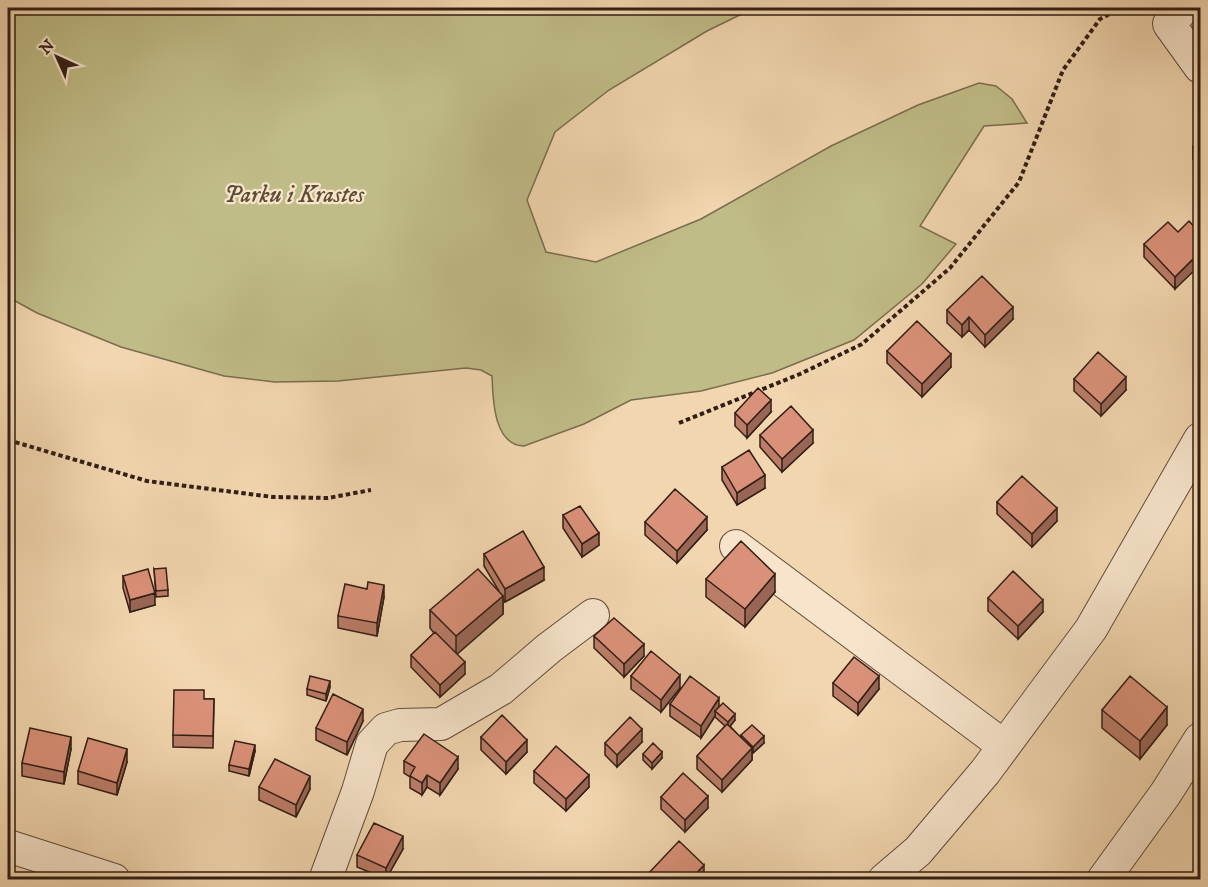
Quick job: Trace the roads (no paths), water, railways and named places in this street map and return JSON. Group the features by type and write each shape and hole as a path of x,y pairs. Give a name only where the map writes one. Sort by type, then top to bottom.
{"street":[{"path":"1167,13 1200,67"},
{"path":"884,879 918,851 985,772 1091,629 1200,439"},
{"path":"736,546 1004,747"},
{"path":"325,879 358,791 372,744 386,729 400,725 441,724 501,690 549,648 593,615"},
{"path":"1102,879 1166,793 1200,739"},
{"path":"8,846 114,879"}],"park label":[{"name":"Parku i Krastes","path":"294,195"}]}
